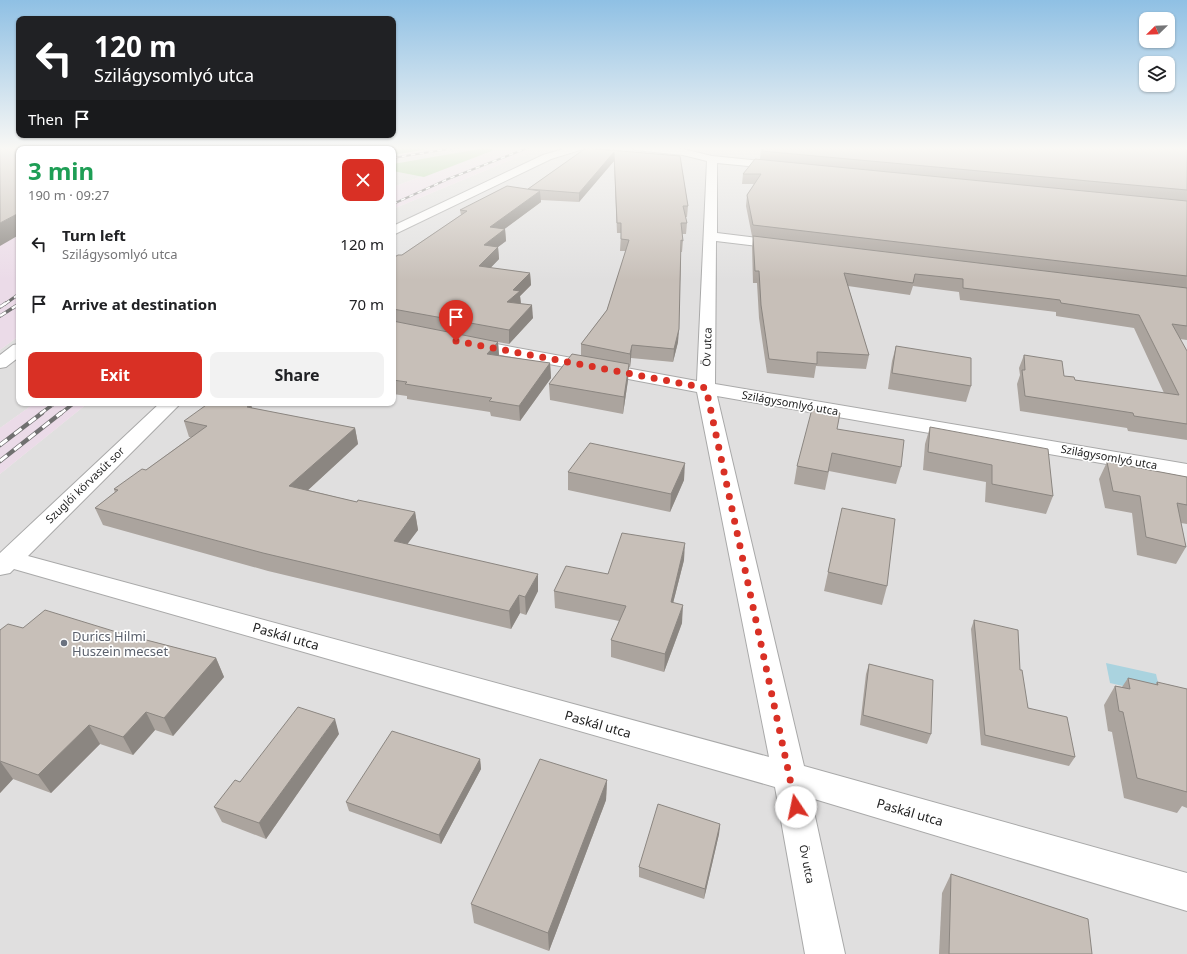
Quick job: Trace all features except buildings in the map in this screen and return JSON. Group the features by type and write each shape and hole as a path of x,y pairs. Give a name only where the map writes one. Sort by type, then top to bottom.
{"street":[{"path":"396,230 474,192"},
{"name":"Öv utca","path":"707,192 711,236 706,388 790,777 826,954"},
{"path":"711,236 798,247"},
{"name":"Szilágysomlyó utca","path":"456,341 706,388 1187,471"},
{"path":"0,363 16,351"},
{"name":"Szuglói körvasút sor","path":"4,563 168,406"},
{"name":"Paskál utca","path":"4,563 790,777 1187,892"}],"shaded area":[{"path":"0,192 16,192 16,338 0,350"},
{"path":"396,192 435,192 396,208"},
{"path":"435,192 1187,192 1187,954 0,954 0,474 84,406 396,406 396,208"},
{"path":"16,338 16,406 31,406 0,428 0,350"},
{"path":"31,406 84,406 0,474 0,428"}],"water":[{"path":"1106,663 1156,674 1161,695 1110,683"}],"railway":[{"path":"396,203 420,192"},
{"path":"5,304 16,296"},
{"path":"0,307 6,303"},
{"path":"0,316 16,306"},
{"path":"40,414 51,406"},
{"path":"60,414 70,406"},
{"path":"0,445 42,413"},
{"path":"0,461 61,413"}],"place":[{"name":"Durics Hilmi Huszein mecset","path":"64,643"}],"route":[{"path":"456,341 706,388 796,807"}]}
